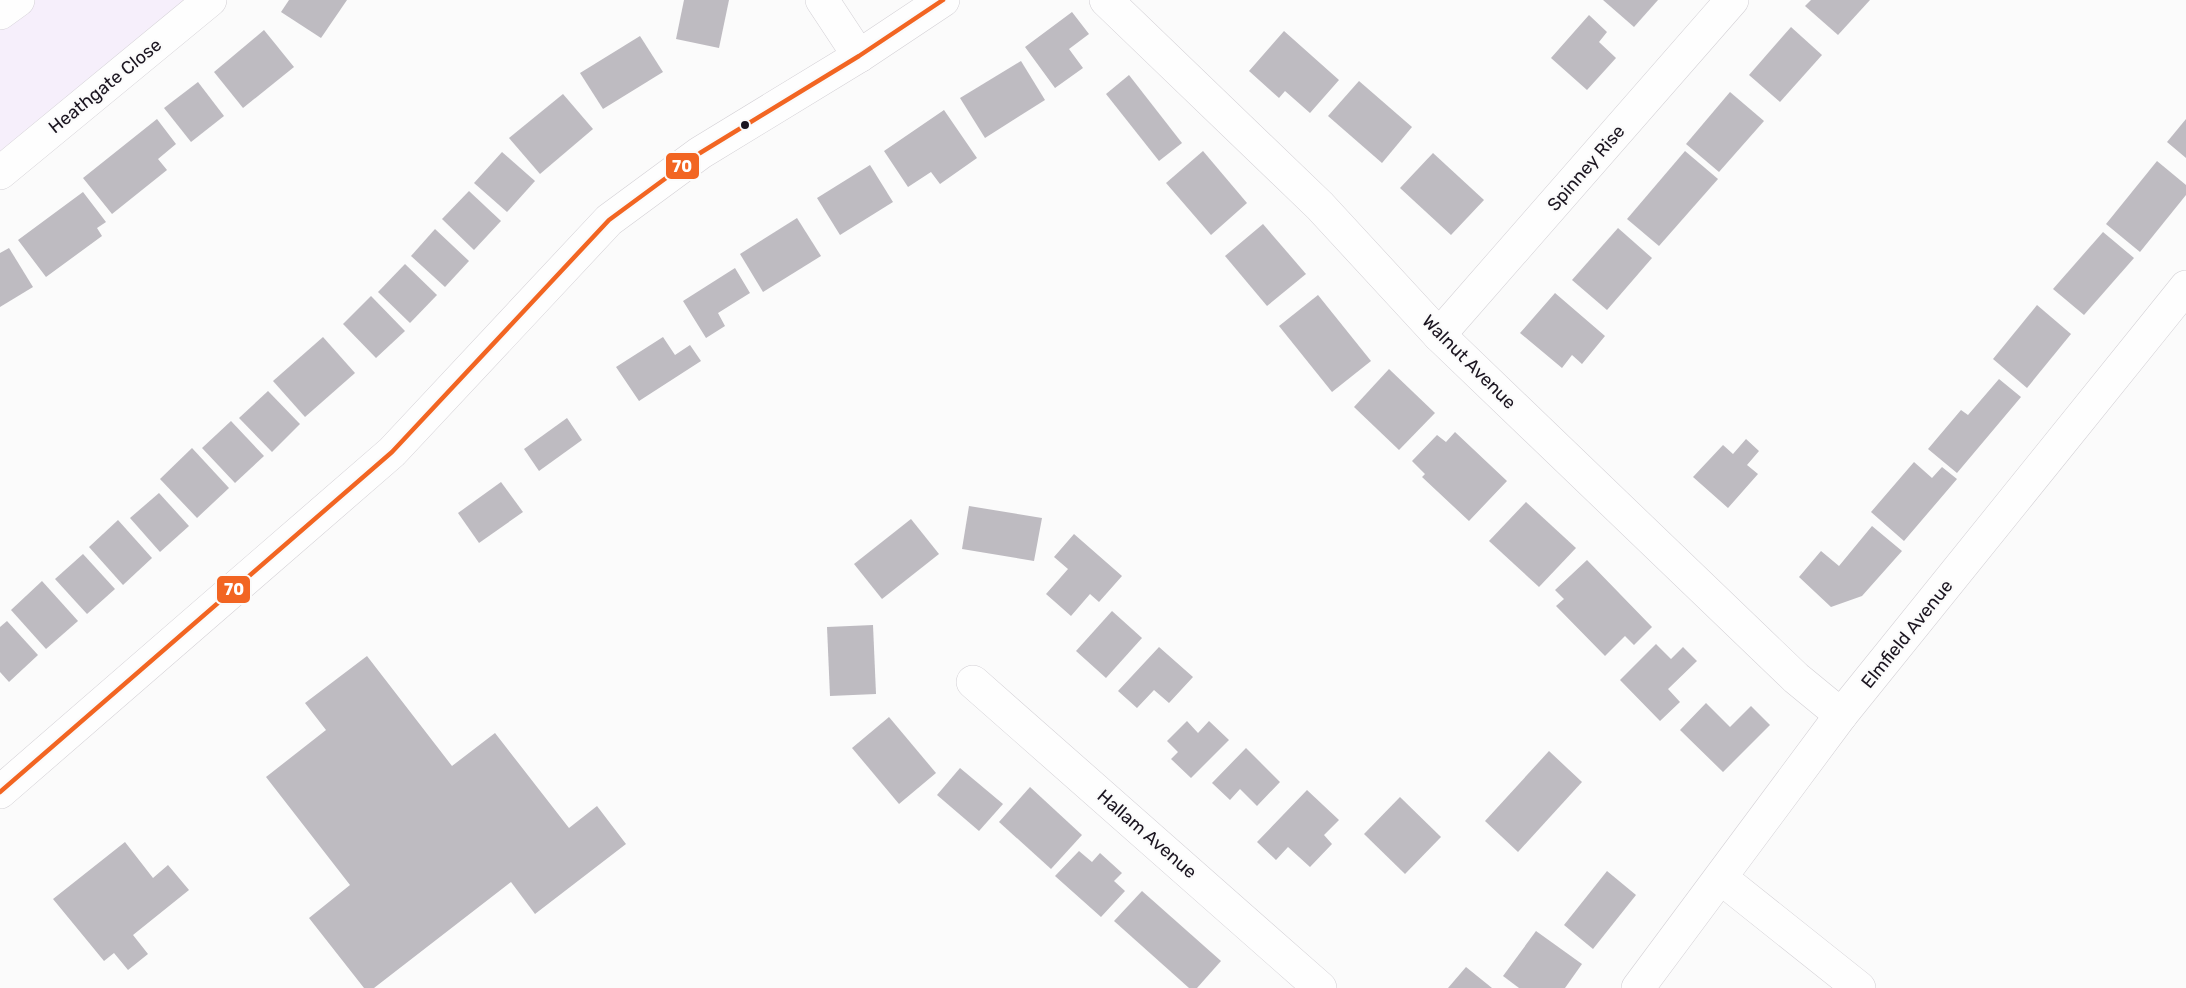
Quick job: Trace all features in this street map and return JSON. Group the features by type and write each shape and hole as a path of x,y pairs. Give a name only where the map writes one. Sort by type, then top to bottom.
{"street":[{"path":"0,13 18,0"},
{"name":"Heathgate Close","path":"0,173 210,0"},
{"path":"822,0 859,56"},
{"path":"0,792 392,452 609,220 700,153 859,56 943,0"},
{"name":"Walnut Avenue","path":"1106,0 1320,206 1439,335 1796,678 1841,716"},
{"name":"Spinney Rise","path":"1439,335 1732,0"},
{"name":"Elmfield Avenue","path":"1638,988 1841,716 2186,287"},
{"name":"Hallam Avenue","path":"973,682 1320,988"},
{"path":"1721,878 1859,988"}],"shaded area":[{"path":"18,0 210,0 0,173 0,13"}],"building":[{"path":"289,0 347,0 321,38 281,12"},
{"path":"684,0 729,0 719,48 676,39"},
{"path":"1603,0 1658,0 1634,27"},
{"path":"1811,0 1870,0 1838,35 1805,6"},
{"path":"1072,12 1089,34 1069,49 1083,68 1055,88 1025,47"},
{"path":"1589,15 1607,32 1599,42 1616,58 1587,90 1551,58"},
{"path":"1791,27 1822,55 1780,102 1749,75"},
{"path":"264,30 294,67 243,108 214,72"},
{"path":"1284,31 1339,80 1310,113 1285,91 1279,98 1249,71"},
{"path":"640,36 663,72 603,109 580,73"},
{"path":"1021,61 1045,100 985,138 960,98"},
{"path":"1129,75 1182,143 1159,161 1106,94"},
{"path":"1359,81 1412,127 1382,163 1328,116"},
{"path":"198,82 224,116 191,142 164,108"},
{"path":"1730,92 1764,121 1719,172 1686,144"},
{"path":"563,94 593,129 540,174 509,138"},
{"path":"944,110 977,158 940,184 931,172 908,187 884,151"},
{"path":"157,119 176,144 158,159 167,170 112,214 83,178"},
{"path":"2186,119 2186,158 2167,142"},
{"path":"1203,151 1247,203 1211,235 1166,183"},
{"path":"1685,151 1718,179 1659,246 1627,219"},
{"path":"502,152 535,181 507,212 474,183"},
{"path":"1433,153 1484,200 1451,235 1400,188"},
{"path":"2157,161 2186,185 2186,195 2140,252 2106,224"},
{"path":"870,165 893,202 840,235 817,198"},
{"path":"469,191 501,221 474,250 442,219"},
{"path":"83,192 106,222 97,228 102,236 46,277 18,240"},
{"path":"797,218 821,256 763,292 740,254"},
{"path":"1263,224 1306,274 1267,306 1225,256"},
{"path":"1618,228 1652,258 1607,310 1572,280"},
{"path":"435,229 469,261 445,287 411,256"},
{"path":"2103,232 2134,258 2084,315 2053,289"},
{"path":"9,248 33,287 0,307 0,253"},
{"path":"405,264 437,295 410,323 378,292"},
{"path":"735,268 750,293 718,313 725,326 706,338 683,301"},
{"path":"1555,293 1605,336 1582,364 1572,355 1562,368 1520,333"},
{"path":"1318,295 1371,361 1332,392 1279,326"},
{"path":"371,296 405,331 376,358 343,324"},
{"path":"2037,305 2071,334 2027,388 1993,359"},
{"path":"323,337 355,373 305,417 273,381"},
{"path":"663,337 675,355 690,345 701,361 639,401 616,367"},
{"path":"1389,369 1435,413 1399,450 1354,407"},
{"path":"1999,379 2021,397 1957,473 1928,449 1961,410 1968,415"},
{"path":"268,391 300,424 272,452 239,418"},
{"path":"567,418 582,440 539,471 524,449"},
{"path":"231,421 264,456 235,483 202,448"},
{"path":"1455,432 1507,481 1469,521 1422,477 1425,474 1412,461 1437,435 1446,442"},
{"path":"1746,439 1759,451 1747,465 1758,474 1728,508 1693,477 1723,445 1733,454"},
{"path":"192,448 229,488 197,518 160,479"},
{"path":"1914,462 1932,478 1942,467 1957,479 1904,541 1871,512"},
{"path":"501,482 523,512 479,543 458,513"},
{"path":"159,493 189,526 160,552 130,518"},
{"path":"1526,502 1576,548 1539,587 1489,541"},
{"path":"969,506 1042,518 1034,561 962,549"},
{"path":"911,519 939,554 882,599 854,564"},
{"path":"118,520 152,558 123,585 89,547"},
{"path":"1872,526 1902,551 1862,596 1831,607 1799,577 1821,551 1839,566"},
{"path":"1074,534 1122,576 1099,602 1090,594 1071,616 1046,594 1068,569 1054,557"},
{"path":"83,554 115,589 87,614 55,579"},
{"path":"1587,560 1652,627 1634,645 1625,636 1605,656 1556,606 1564,599 1555,590"},
{"path":"42,581 78,621 46,649 11,610"},
{"path":"1112,611 1142,638 1106,678 1076,651"},
{"path":"7,621 38,655 9,682 0,672 0,627"},
{"path":"873,625 876,694 830,696 827,627"},
{"path":"1656,644 1671,659 1683,647 1697,661 1668,689 1680,702 1660,721 1620,680"},
{"path":"1159,647 1193,677 1169,703 1154,690 1137,708 1118,691"},
{"path":"367,656 452,766 495,733 569,828 597,806 626,844 535,914 511,882 374,988 364,988 309,918 350,885 266,777 326,730 305,703"},
{"path":"1706,703 1730,727 1751,706 1770,725 1723,772 1680,730"},
{"path":"889,717 936,773 899,804 852,748"},
{"path":"1187,721 1198,733 1209,721 1229,740 1191,778 1171,759 1178,752 1167,741"},
{"path":"1246,748 1280,782 1257,806 1240,789 1230,800 1212,783"},
{"path":"1549,751 1582,782 1518,852 1485,821"},
{"path":"960,768 1003,804 979,831 937,795"},
{"path":"1030,787 1082,835 1051,869 999,822"},
{"path":"1307,790 1339,820 1324,835 1332,844 1310,867 1288,847 1276,860 1257,842"},
{"path":"1400,797 1441,837 1405,874 1364,834"},
{"path":"125,842 153,878 168,865 189,890 133,935 148,954 128,970 114,953 104,961 53,899"},
{"path":"1079,851 1092,862 1100,853 1122,873 1114,881 1125,891 1101,917 1055,876"},
{"path":"1607,871 1636,895 1593,949 1564,925"},
{"path":"1142,891 1221,961 1197,988 1189,988 1114,921"},
{"path":"1536,931 1582,964 1565,988 1519,988 1503,976"},
{"path":"1466,967 1492,988 1448,988"}],"transit line":[{"name":"70","path":"0,792 392,452 609,220 700,153 859,56 943,0"}]}
